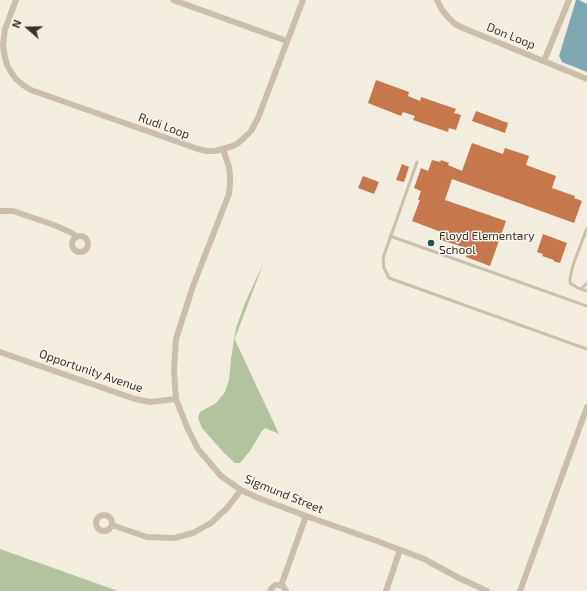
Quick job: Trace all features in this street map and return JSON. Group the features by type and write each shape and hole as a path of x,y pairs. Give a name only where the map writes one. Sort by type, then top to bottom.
{"street":[{"name":"Rudi Loop","path":"16,0 5,29 3,62 16,79 23,85 31,90 207,151 223,149 237,144 251,131 258,118 303,0"},
{"path":"173,0 287,41"},
{"name":"Don Loop","path":"437,0 442,10 455,24 587,79"},
{"path":"544,61 569,0"},
{"name":"Sigmund Street","path":"223,149 229,167 229,194 193,286 176,339 174,370 176,399 187,427 198,449 221,476 241,490 306,516 424,558 457,577 487,591"},
{"path":"0,211 13,211 20,213 54,225 72,233 77,237"},
{"name":"Opportunity Avenue","path":"0,352 135,399 150,402 176,399"},
{"path":"520,591 587,407"},
{"path":"112,525 147,537 174,538 187,535 211,523 227,508 241,490"},
{"path":"281,586 306,516"},
{"path":"386,591 400,550"},
{"path":"270,591 275,585 285,588 286,591"}],"lane":[{"path":"417,162 383,258 384,268 390,278 587,349"},
{"path":"587,228 573,265 570,278 570,283 587,291"},
{"path":"390,236 587,306"},
{"path":"581,289 587,283"}],"green space":[{"path":"264,262 235,340 279,434 265,428 240,463 235,463 202,428 198,418 200,412 216,403 225,392 229,380 236,328 245,303"},
{"path":"0,549 118,591 0,591"}],"water":[{"path":"576,0 587,4 587,72 562,62 559,56"}],"building":[{"path":"376,80 409,92 408,96 420,101 421,97 456,109 454,113 461,115 456,130 449,128 448,132 413,120 415,116 403,112 401,116 368,103"},
{"path":"476,111 508,123 505,133 472,121"},
{"path":"472,143 503,154 505,148 529,156 526,165 556,176 552,188 575,196 574,198 582,201 574,223 452,179 445,200 506,221 490,266 466,257 469,249 438,239 441,232 412,221 420,200 418,200 421,191 414,188 421,168 428,171 432,160 440,162 441,160 462,171"},
{"path":"402,164 409,167 404,182 396,180"},
{"path":"363,176 379,182 374,194 358,188"},
{"path":"543,234 567,243 560,263 542,256 543,254 537,252"}],"place":[{"name":"Floyd Elementary School","path":"431,243"}]}
